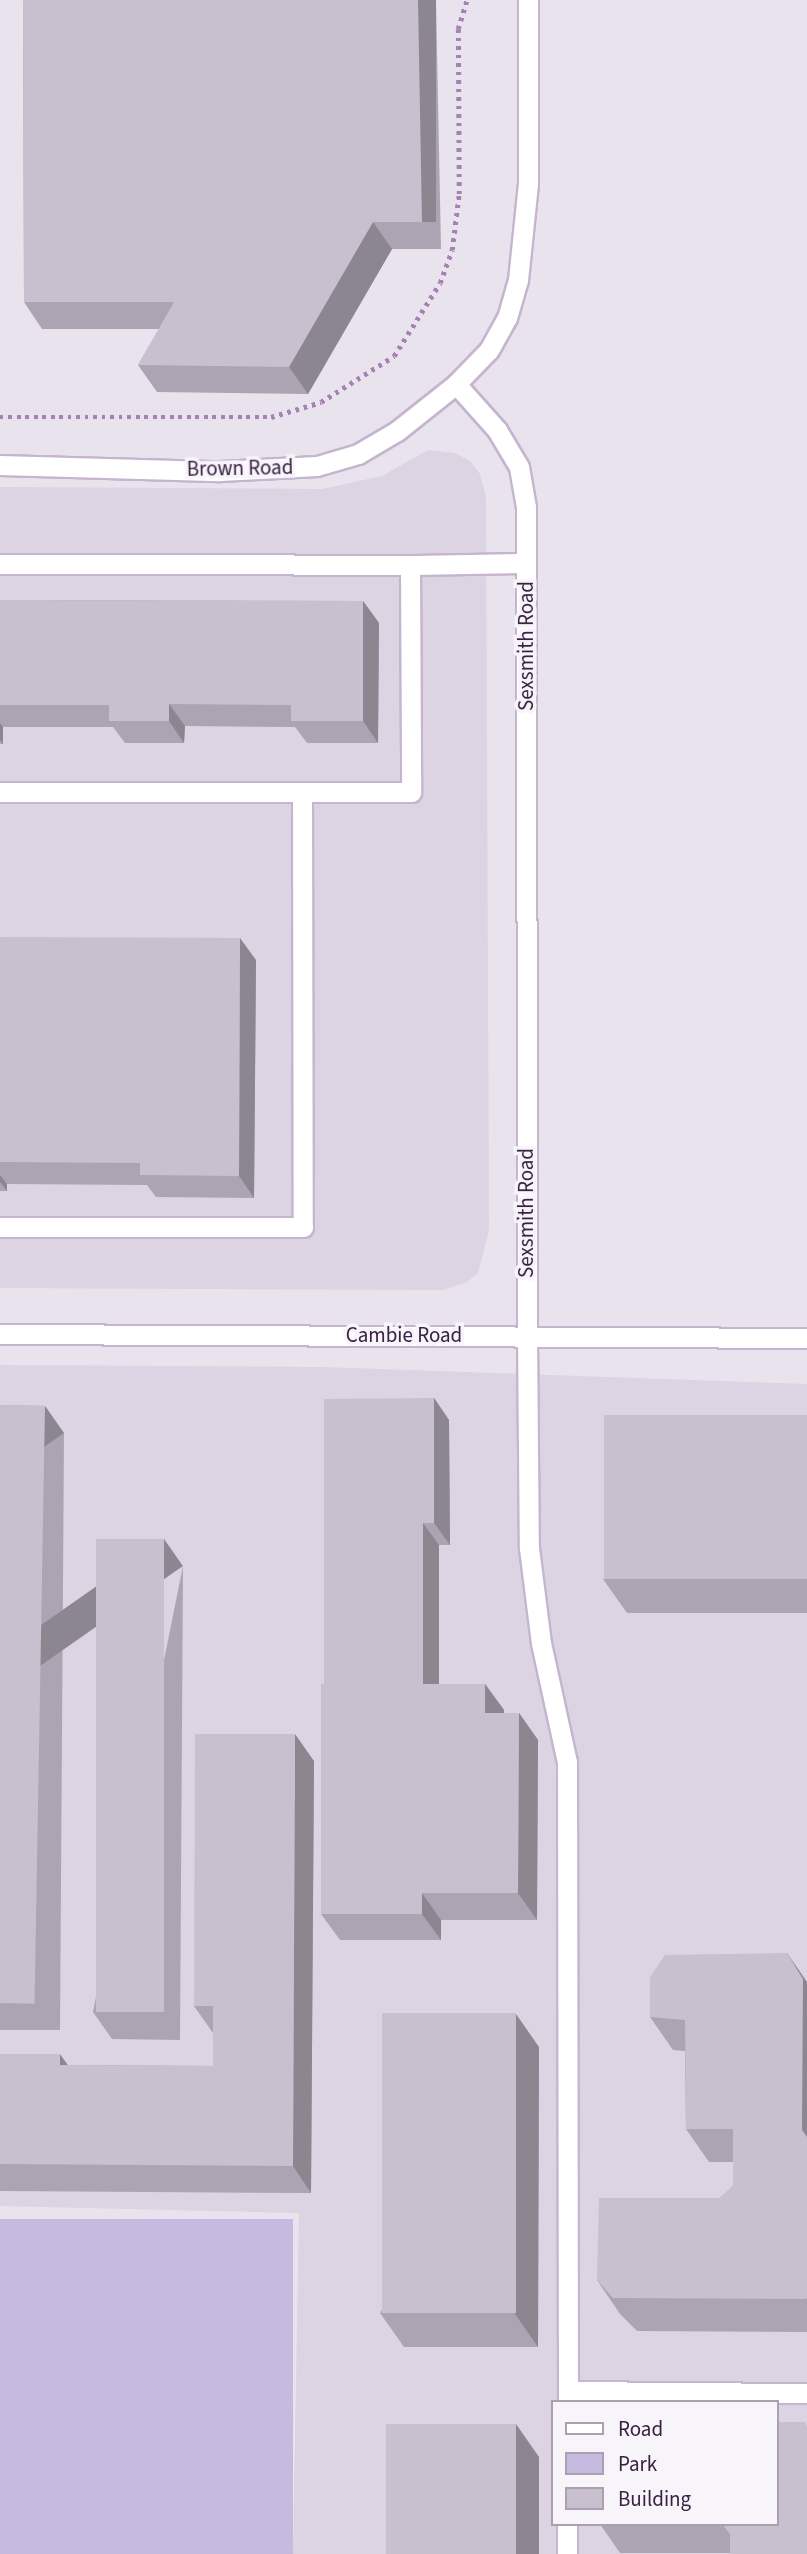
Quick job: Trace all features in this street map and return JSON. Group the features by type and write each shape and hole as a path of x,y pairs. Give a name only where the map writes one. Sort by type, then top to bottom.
{"street":[{"path":"456,384 489,350 507,318 518,280 527,184 528,0"},
{"name":"Brown Road","path":"0,465 220,471 317,466 358,454 397,431 456,384"},
{"name":"Sexsmith Road","path":"456,384 498,430 519,467 526,507 529,1548 541,1643 567,1762 568,2396"},
{"path":"0,564 526,563"},
{"path":"0,792 411,792 410,565"},
{"path":"0,1227 303,1227 302,792"},
{"name":"Cambie Road","path":"0,1334 807,1338"},
{"path":"568,2396 807,2393"},
{"path":"567,2526 567,2554"}],"path":[{"path":"0,417 271,417 321,402 394,356 440,283 452,250 458,194 458,29 467,0"}],"shaded area":[{"path":"428,450 455,453 470,461 480,474 486,497 489,1230 478,1273 467,1282 443,1290 0,1288 0,487 322,489 382,476"},
{"path":"0,1365 321,1367 807,1384 807,2554 293,2554 299,2213 0,2206"}],"green space":[{"path":"0,2219 293,2219 293,2554 0,2554"}],"building":[{"path":"23,0 418,0 422,222 373,222 289,367 138,365 174,302 24,302"},
{"path":"0,600 363,601 363,721 291,721 291,705 169,704 169,721 109,721 109,705 0,705"},
{"path":"0,937 240,938 239,1176 140,1175 140,1163 0,1162"},
{"path":"434,1398 434,1523 423,1523 423,1684 324,1684 324,1399"},
{"path":"0,1405 45,1406 35,2004 0,2003"},
{"path":"604,1415 807,1415 807,1579 604,1579"},
{"path":"96,1539 164,1539 164,2012 96,2012"},
{"path":"321,1684 485,1684 485,1713 519,1713 518,1893 422,1893 422,1914 321,1914"},
{"path":"195,1734 295,1734 293,2166 0,2164 0,2054 60,2054 60,2065 213,2066 213,2006 194,2006"},
{"path":"787,1953 803,1979 802,2130 807,2137 807,2298 613,2298 597,2280 599,2198 720,2198 733,2186 733,2129 686,2129 685,2020 650,2017 650,1977 665,1955"},
{"path":"382,2013 516,2013 516,2313 382,2313"},
{"path":"779,2422 805,2422 807,2554 730,2554 730,2534 724,2526 779,2526"},
{"path":"386,2424 516,2424 516,2554 386,2554"}]}
